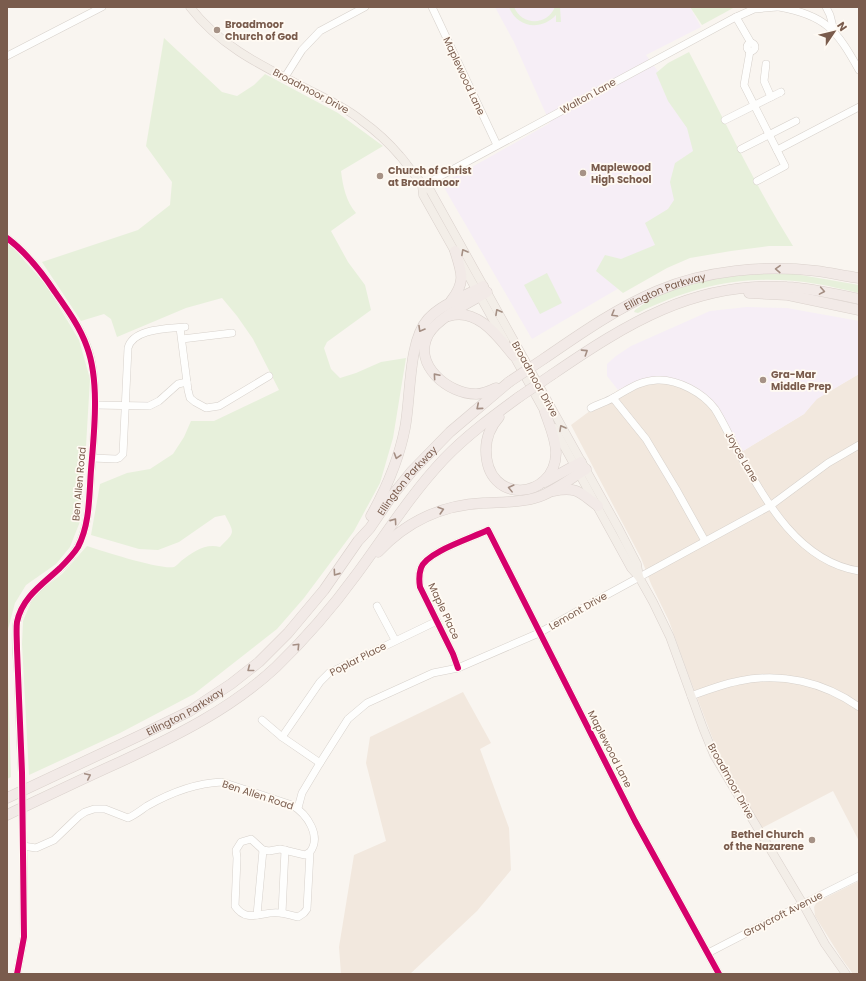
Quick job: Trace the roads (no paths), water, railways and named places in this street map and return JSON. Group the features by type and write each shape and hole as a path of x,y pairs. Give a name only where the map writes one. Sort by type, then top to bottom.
{"highway":[{"path":"450,303 460,289 462,277 462,272 455,251"},
{"name":"Ellington Parkway","path":"7,798 190,711 231,684 259,662 299,621 324,590 358,541 370,528 401,485 435,446 509,382 596,324 656,291 685,281 713,274 746,270 773,269 816,271 859,278"},
{"path":"816,271 859,272"},
{"name":"Ellington Parkway","path":"7,815 158,744 201,722 243,695 275,668 325,615 356,576 399,513 443,460 473,432 519,397 612,335 674,304 715,291 770,286 802,288 859,299"},
{"path":"358,541 383,493 397,456 408,412 414,350 418,336 428,319 438,311 450,303 482,291"},
{"path":"482,291 434,327 425,343 428,366 443,383 463,393 477,394 492,390 509,382"},
{"path":"674,304 714,296 751,293 788,295 859,310"},
{"path":"447,317 453,315 467,316 480,321 489,328 514,356"},
{"path":"519,397 497,419 492,426 487,440 487,459 493,477 503,486 516,490 530,489 580,467"},
{"path":"536,486 545,479 551,471 555,458 555,446 545,412"},
{"path":"549,492 580,467"},
{"path":"356,576 384,546 397,535 428,515 442,510 462,505 533,499 549,492 566,489 584,494 598,506"},
{"path":"7,791 75,766"},
{"path":"7,819 53,793"}],"main road":[{"name":"Broadmoor Drive","path":"190,7 207,27 231,47 343,107 377,132 400,155 422,186 424,196 455,251 482,291 580,467 637,564 639,577"},
{"name":"Broadmoor Drive","path":"422,186 430,190 514,356 545,412 580,467 598,506 632,568 639,577 653,602 670,638 714,755 803,904 825,944 846,974"}],"street":[{"path":"7,56 102,7"},
{"path":"285,77 302,50 320,31 365,7"},
{"name":"Maplewood Lane","path":"432,7 497,145"},
{"name":"Walton Lane","path":"422,186 735,17 756,8 778,7 814,16 834,31 847,48 859,70"},
{"name":"Walton Lane","path":"826,7 830,15 834,31"},
{"path":"735,17 750,46 744,85 785,166 757,181"},
{"path":"766,64 764,81 771,97"},
{"path":"725,120 781,92"},
{"path":"777,150 859,107"},
{"path":"741,149 796,121"},
{"name":"Ben Allen Road","path":"7,238 23,250 31,260 64,305 81,333 87,345 92,366 95,405 87,519 82,540 77,549 65,563 32,593 22,607 17,622 22,772 24,937 18,973"},
{"path":"92,458 116,459 121,457 123,454 128,348 130,342 142,333 183,328 182,339 190,398 206,408 219,406 269,376"},
{"path":"182,339 232,333"},
{"name":"Joyce Lane","path":"591,408 613,398 632,386 644,382 658,380 689,387 714,408 770,506 790,530 815,553 834,563 859,571"},
{"path":"95,405 146,406 154,404 178,384 187,382"},
{"path":"613,398 646,439 705,541"},
{"name":"Lemont Drive","path":"298,808 302,792 348,719 367,703 433,672 458,668 539,633 770,506 828,463 859,445"},
{"name":"Maplewood Lane","path":"488,530 635,821 719,974"},
{"name":"Maple Place","path":"458,668 420,587 419,578 421,567 429,558 439,552 488,530"},
{"path":"377,606 395,640"},
{"name":"Poplar Place","path":"282,737 320,682 329,673 437,621"},
{"path":"691,696 739,681 756,678 776,678 801,680 826,688 859,707"},
{"path":"262,720 282,737 320,762"},
{"name":"Ben Allen Road","path":"23,846 36,848 54,840 79,816 94,809 105,809 128,818 134,816 148,806 187,787 211,782 222,782 298,808 309,823 315,835 314,845 310,852 307,909 298,917 282,913"},
{"path":"285,850 282,913 252,916 244,915 235,906 236,850 241,842 251,839 264,850 268,851 280,849 285,850 305,854 310,852"},
{"path":"257,915 264,850"},
{"name":"Graycroft Avenue","path":"708,953 859,876"}],"place":[{"name":"Broadmoor Church of God","path":"217,30"},
{"name":"Maplewood High School","path":"583,173"},
{"name":"Church of Christ at Broadmoor","path":"380,176"},
{"name":"Gra-Mar Middle Prep","path":"763,380"},
{"name":"Bethel Church of the Nazarene","path":"812,840"}]}
